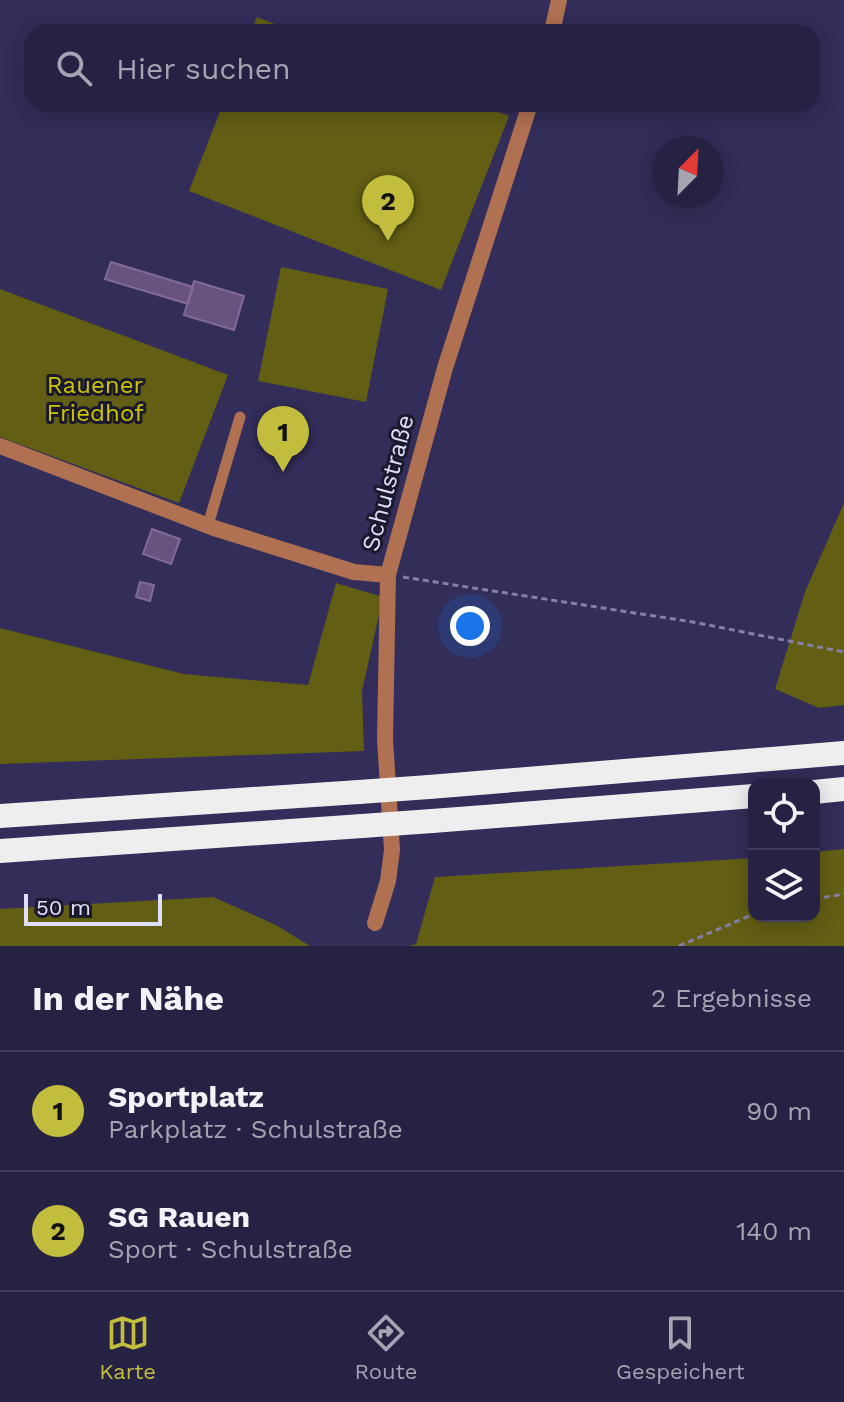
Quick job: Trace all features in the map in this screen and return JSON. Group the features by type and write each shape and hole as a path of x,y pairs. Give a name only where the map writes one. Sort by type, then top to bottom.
{"highway":[{"path":"0,816 429,787 844,753"},
{"path":"820,791 844,789"},
{"path":"0,851 748,796"}],"street":[{"path":"554,24 559,0"},
{"name":"Schulstraße","path":"0,446 208,525 354,572 388,575 445,368 527,112"},
{"path":"375,923 388,881 392,850 385,739 388,575"}],"lane":[{"path":"208,525 240,417"}],"path":[{"path":"388,575 693,622 844,652"},
{"path":"820,898 844,894"},
{"path":"679,946 748,917"}],"green space":[{"path":"257,17 275,24 254,24"},
{"path":"220,112 499,112 509,116 441,290 189,191"},
{"path":"281,267 388,289 366,402 258,381"},
{"name":"Rauener Friedhof","path":"0,289 228,375 179,503 0,437"},
{"path":"844,503 844,705 819,708 775,689 805,592"},
{"path":"336,583 383,597 362,691 364,751 0,764 0,628 184,674 308,685"},
{"path":"844,849 844,946 409,946 416,944 435,877 748,858 748,922 820,922 820,851"},
{"path":"213,897 276,925 310,946 0,946 0,909"}],"building":[{"path":"111,262 193,287 188,304 105,279"},
{"path":"194,281 244,296 234,330 184,315"},
{"path":"152,529 180,539 171,564 143,554"},
{"path":"140,582 154,585 150,601 136,597"}],"place":[{"name":"SG Rauen","path":"388,241"},
{"name":"Sportplatz","path":"283,472"}]}
